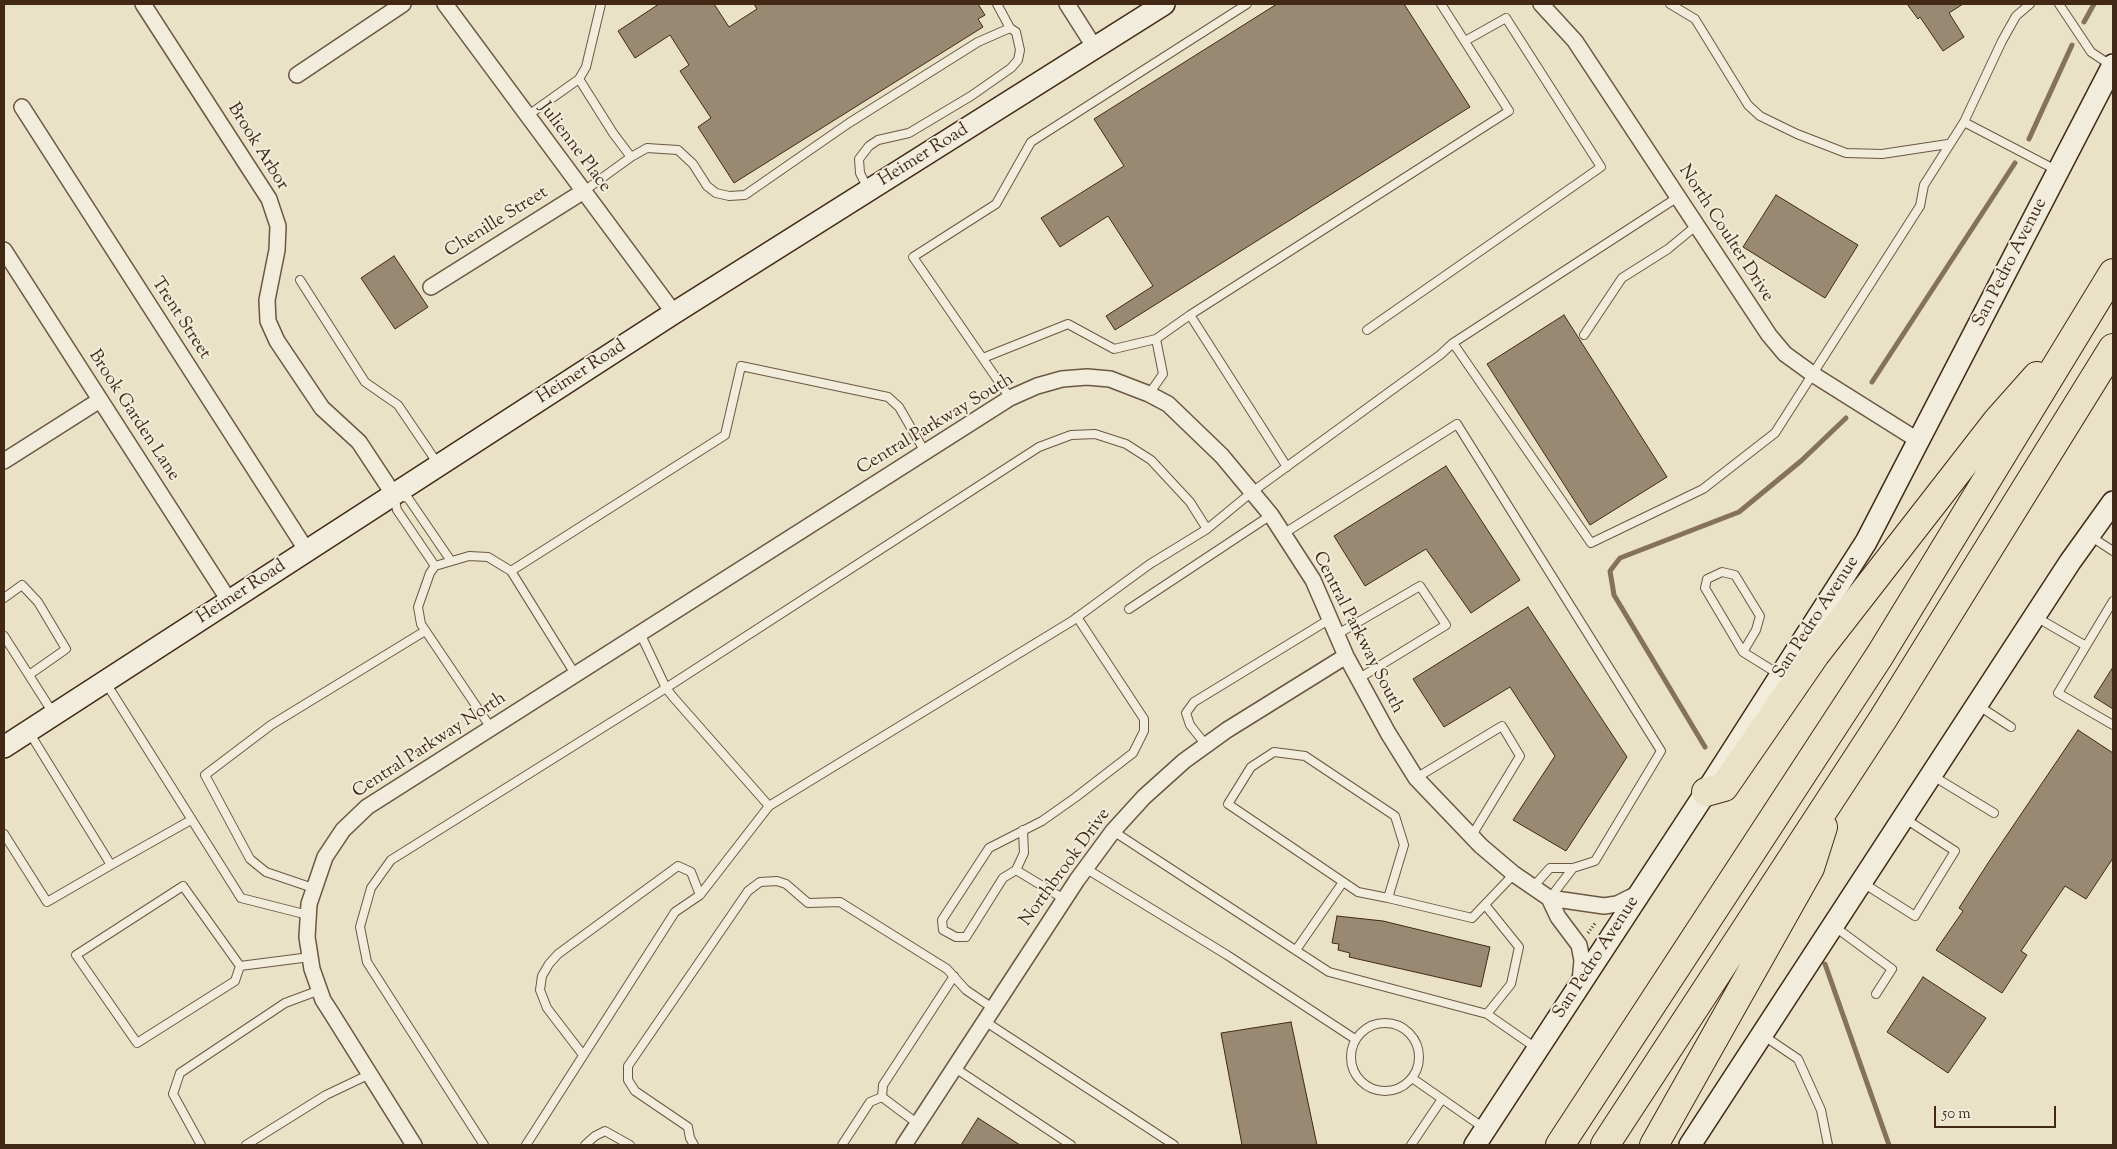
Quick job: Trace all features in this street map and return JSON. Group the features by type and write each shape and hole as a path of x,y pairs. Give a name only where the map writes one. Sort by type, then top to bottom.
{"highway":[{"path":"1560,1145 1880,655 2113,274"},
{"path":"1706,792 1724,787 1785,695 1831,634 1997,421 2083,324"},
{"path":"1605,1145 1975,573 2113,348"},
{"path":"1654,1145 1810,868 1834,793"}],"main road":[{"name":"Heimer Road","path":"4,747 674,313 1164,4"},
{"name":"San Pedro Avenue","path":"1480,1137 1706,792 1866,542 2113,66"},
{"path":"1690,1145 2088,535 2113,502"}],"street":[{"name":"Brook Arbor","path":"143,4 269,199 278,226 277,250 267,300 268,321 277,341 322,408 359,442 394,494"},
{"path":"297,75 403,4"},
{"name":"Julienne Place","path":"446,4 674,313"},
{"path":"1067,4 1095,48"},
{"name":"North Coulter Drive","path":"1541,4 1575,41 1769,335 1785,354 1814,375 1920,441"},
{"name":"Trent Street","path":"22,107 307,551"},
{"name":"Chenille Street","path":"431,287 584,191"},
{"name":"Brook Garden Lane","path":"4,250 230,602"},
{"name":"Central Parkway South","path":"711,588 1010,398 1046,384 1087,377 1110,380 1149,394 1168,404 1222,456 1271,515 1312,580 1346,656 1388,733 1416,778 1471,837 1514,874 1549,898 1572,900 1599,907 1617,904 1639,893"},
{"path":"4,462 100,400"},
{"name":"Central Parkway North","path":"414,1145 368,1075 320,990 310,957 308,915 313,888 325,857 333,843 367,807 711,588"},
{"name":"Northbrook Drive","path":"904,1145 986,1022 1064,899 1113,831 1144,797 1184,761 1346,656"},
{"path":"1549,898 1558,917 1579,945 1582,966 1579,985"}],"lane":[{"path":"527,116 579,79 586,67 601,4"},
{"path":"869,190 860,173 860,159 869,146 878,140 909,133 971,96 1011,68 1018,60 1020,50 1016,32 1010,28 997,4"},
{"path":"1010,398 913,257 996,204 1031,142 1247,4"},
{"path":"983,358 1068,324 1114,349 1156,339 1190,315 1509,111 1441,4"},
{"path":"1453,343 1591,543 1703,489 1775,433 1814,375 1920,206 1924,184 1948,144 1964,122 2002,41 2016,16 2030,4"},
{"path":"2059,4 2091,52 2113,66"},
{"path":"1676,5 1695,19 1748,105 1760,116 1797,134 1846,153 1882,154 1948,144"},
{"path":"1367,330 1601,167 1506,18 1465,42"},
{"path":"584,191 647,148 678,150 693,164 706,186 716,193 729,196 745,195 849,123 978,42 1010,28"},
{"path":"579,79 613,133 632,157"},
{"path":"1964,122 2058,171"},
{"path":"526,1145 675,912 700,895 769,806 1077,617 1150,564 1208,529 1252,492 1440,355 1453,343 1678,196"},
{"path":"1584,335 1622,278 1668,249 1697,226"},
{"path":"300,280 365,382 398,405 439,466"},
{"path":"1190,315 1287,467"},
{"path":"1149,394 1163,374 1156,339"},
{"path":"511,571 725,435 740,366 888,397 898,407 925,452"},
{"path":"1283,534 1457,424 1662,751 1595,860 1573,868 1550,868 1532,888"},
{"path":"484,1145 367,962 360,927 371,888 391,860 666,688 1039,447 1071,436 1095,434 1126,444 1151,460 1190,502 1208,529"},
{"path":"435,566 397,510 394,494 408,498 451,561"},
{"path":"1129,609 1271,515"},
{"path":"2088,535 2113,551"},
{"path":"491,728 421,624 418,607 430,573 435,566 469,556 488,557 511,571 575,674"},
{"path":"1743,652 1756,630 1760,616 1735,575 1722,572 1707,579 1705,588 1743,652 1780,675"},
{"path":"4,598 22,585 38,602 66,649 29,675"},
{"path":"1336,635 1420,586 1446,625 1358,679"},
{"path":"2113,601 2058,693 2113,725"},
{"path":"2035,616 2086,646"},
{"path":"1023,830 1024,853 1016,870 1003,878 966,937 956,937 943,930 942,920 989,848 1023,830 1042,821 1076,797 1133,753 1144,731 1144,718 1077,617"},
{"path":"1206,745 1190,725 1186,714 1194,702 1330,619"},
{"path":"313,888 266,872 250,859 205,775 271,725 425,631"},
{"path":"640,633 666,688 769,806"},
{"path":"4,636 54,714"},
{"path":"105,682 241,898 308,915"},
{"path":"1977,705 2011,727"},
{"path":"1416,778 1502,726 1520,756 1471,837"},
{"path":"29,731 111,864"},
{"path":"1388,898 1404,845 1394,816 1305,756 1274,752 1251,767 1228,804 1358,892 1472,918 1486,906 1514,874"},
{"path":"1931,775 1994,813"},
{"path":"1862,882 1915,916 1955,851 1904,818"},
{"path":"4,834 47,902 111,864 192,820"},
{"path":"1113,831 1329,972 1488,1014 1538,1049"},
{"path":"583,1055 547,1008 540,990 542,976 549,964 558,954 678,866 691,872 700,895"},
{"path":"1085,868 1227,955 1355,1039"},
{"path":"1549,898 1573,868"},
{"path":"1016,870 1064,899"},
{"path":"694,1145 690,1138 688,1127 635,1091 628,1080 628,1066 748,891 760,882 777,881 786,884 808,903 840,902 948,969 966,990 994,1009"},
{"path":"1296,950 1343,882"},
{"path":"183,886 240,966 235,981 137,1043 76,955 183,886"},
{"path":"1486,906 1520,947 1512,984 1488,1014"},
{"path":"1833,926 1892,969 1876,994"},
{"path":"240,966 310,957"},
{"path":"882,1097 883,1086 954,976"},
{"path":"201,1145 173,1094 180,1073 285,1003 320,990"},
{"path":"986,1022 1174,1145"},
{"path":"1374,1024 1396,1024 1405,1030 1413,1037 1418,1053 1417,1069 1412,1078 1394,1090 1379,1090 1364,1084 1352,1067 1350,1057 1355,1039 1364,1029 1374,1024"},
{"path":"1762,1035 1798,1059 1821,1110 1828,1145"},
{"path":"955,1068 1071,1145"},
{"path":"246,1145 326,1095 368,1075"},
{"path":"1412,1078 1442,1099 1480,1137"},
{"path":"882,1097 918,1124"},
{"path":"842,1145 870,1102 882,1097"},
{"path":"1411,1145 1442,1099"},
{"path":"585,1145 595,1136 605,1131 630,1145"}],"path":[{"path":"1586,936 1596,922"}],"building":[{"path":"659,4 714,4 729,27 757,9 754,4 978,4 985,15 978,19 983,27 734,183 698,127 711,118 680,71 689,65 670,35 635,58 618,31"},
{"path":"1277,4 1404,4 1470,107 1115,330 1106,316 1153,286 1108,216 1060,247 1041,218 1124,166 1094,119"},
{"path":"1907,4 1963,4 1949,13 1964,37 1943,51 1920,17 1918,19"},
{"path":"1776,195 1858,245 1825,298 1743,247"},
{"path":"394,256 428,307 395,329 361,278"},
{"path":"1564,315 1667,477 1590,525 1487,364"},
{"path":"1446,466 1520,580 1471,613 1426,549 1365,586 1334,536"},
{"path":"1528,607 1627,757 1566,851 1513,820 1555,756 1510,687 1444,727 1413,679"},
{"path":"2113,667 2113,709 2094,697"},
{"path":"2078,730 2113,753 2113,858 2086,899 2065,886 2021,951 2027,955 2002,993 1936,950 1963,911 1959,908"},
{"path":"1337,916 1383,921 1490,947 1481,987 1349,957 1350,953 1338,950 1339,944 1332,943"},
{"path":"1923,977 1986,1018 1948,1073 1887,1032"},
{"path":"1291,1022 1317,1145 1242,1145 1221,1033"},
{"path":"978,1118 1020,1145 961,1145"}],"waterway":[{"path":"2084,22 2094,4"},
{"path":"2029,139 2072,45"},
{"path":"1872,382 2015,163"},
{"path":"1705,747 1614,595 1610,571 1620,558 1739,512 1801,461 1846,418"},
{"path":"1825,964 1889,1145"}]}
